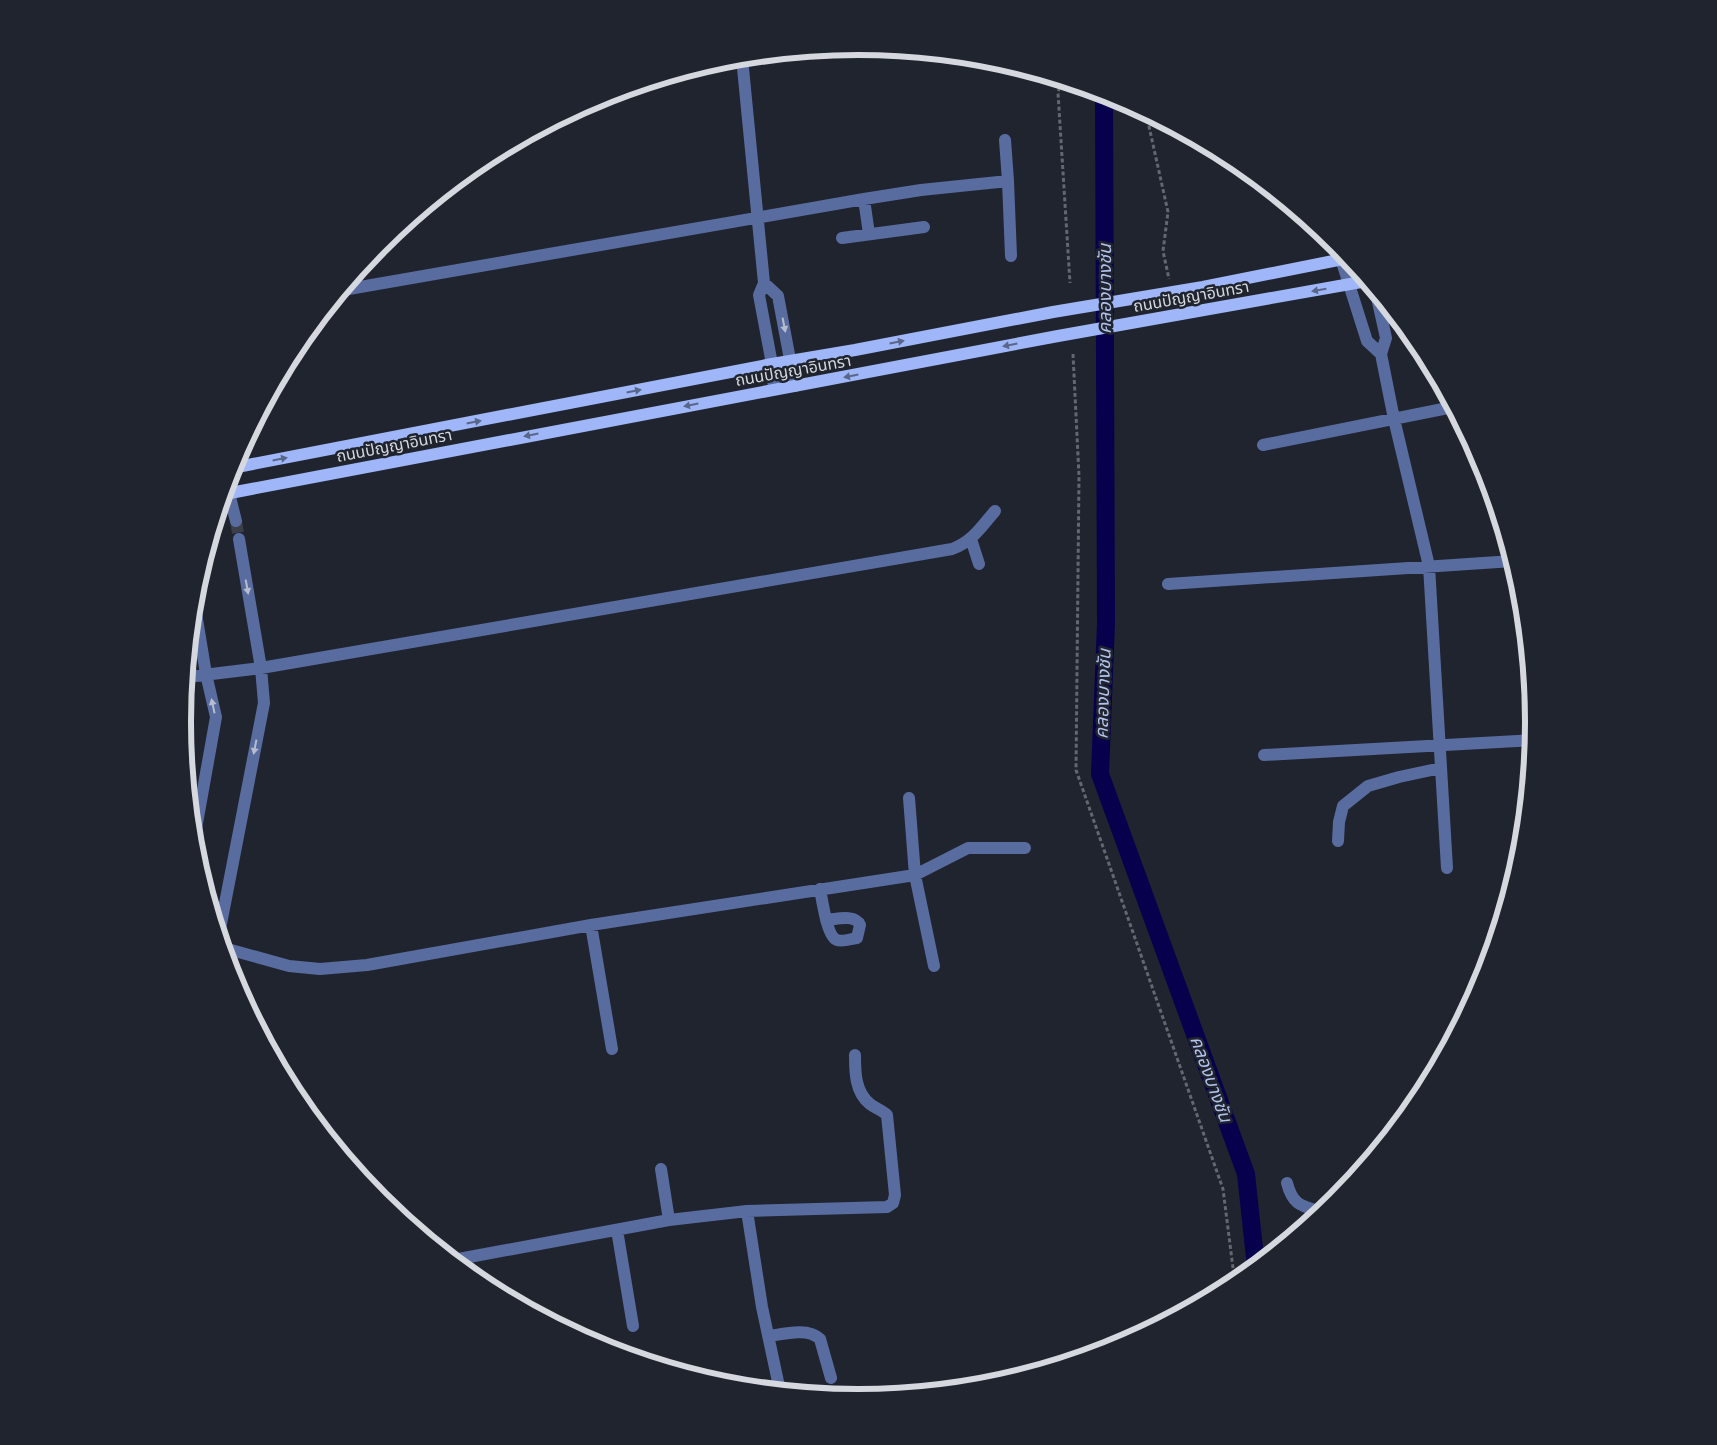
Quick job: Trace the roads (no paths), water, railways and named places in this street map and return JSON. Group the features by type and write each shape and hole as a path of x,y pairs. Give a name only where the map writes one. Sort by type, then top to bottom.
{"main road":[{"name":"ถนนปัญญาอินทรา","path":"242,466 772,364 1053,312 1158,295 1338,259"},
{"name":"ถนนปัญญาอินทรา","path":"232,492 1058,336 1360,282"}],"street":[{"path":"743,66 759,216 764,283 758,295 772,364 774,389"},
{"path":"1005,140 1011,256"},
{"path":"352,288 759,216 921,190 1008,181"},
{"path":"864,199 869,234"},
{"path":"842,238 924,227"},
{"path":"1347,269 1367,341 1381,354"},
{"path":"764,283 778,296 795,386"},
{"path":"1379,305 1386,338 1381,354 1394,419 1429,566 1447,868"},
{"path":"1263,446 1447,408"},
{"path":"229,500 236,520"},
{"path":"192,676 261,668 952,549 971,539 995,511"},
{"path":"221,921 264,703 261,668 238,539"},
{"path":"971,539 979,564"},
{"path":"1168,584 1506,561"},
{"path":"196,802 216,717 206,674 198,627"},
{"path":"1264,755 1526,740"},
{"path":"1338,841 1339,822 1344,806 1368,786 1441,768"},
{"path":"909,798 916,875 934,966"},
{"path":"231,950 289,966 320,969 367,965 591,925 916,875 968,848 1025,848"},
{"path":"820,889 826,920"},
{"path":"591,925 612,1049"},
{"path":"461,1259 668,1220 747,1211 887,1207 894,1203 895,1195 887,1115 870,1104 861,1094 855,1077 855,1055"},
{"path":"661,1169 668,1220"},
{"path":"1287,1183 1290,1193 1299,1205 1314,1210"},
{"path":"747,1211 779,1385"},
{"path":"617,1230 633,1326"},
{"path":"467,1258 468,1263"},
{"path":"769,1336 797,1333 817,1336 820,1339 831,1378"}],"waterway":[{"name":"คลองบางชัน","path":"1104,102 1106,623 1100,774 1246,1174 1255,1259"}],"tunnel":[{"path":"236,521 239,539"}]}
